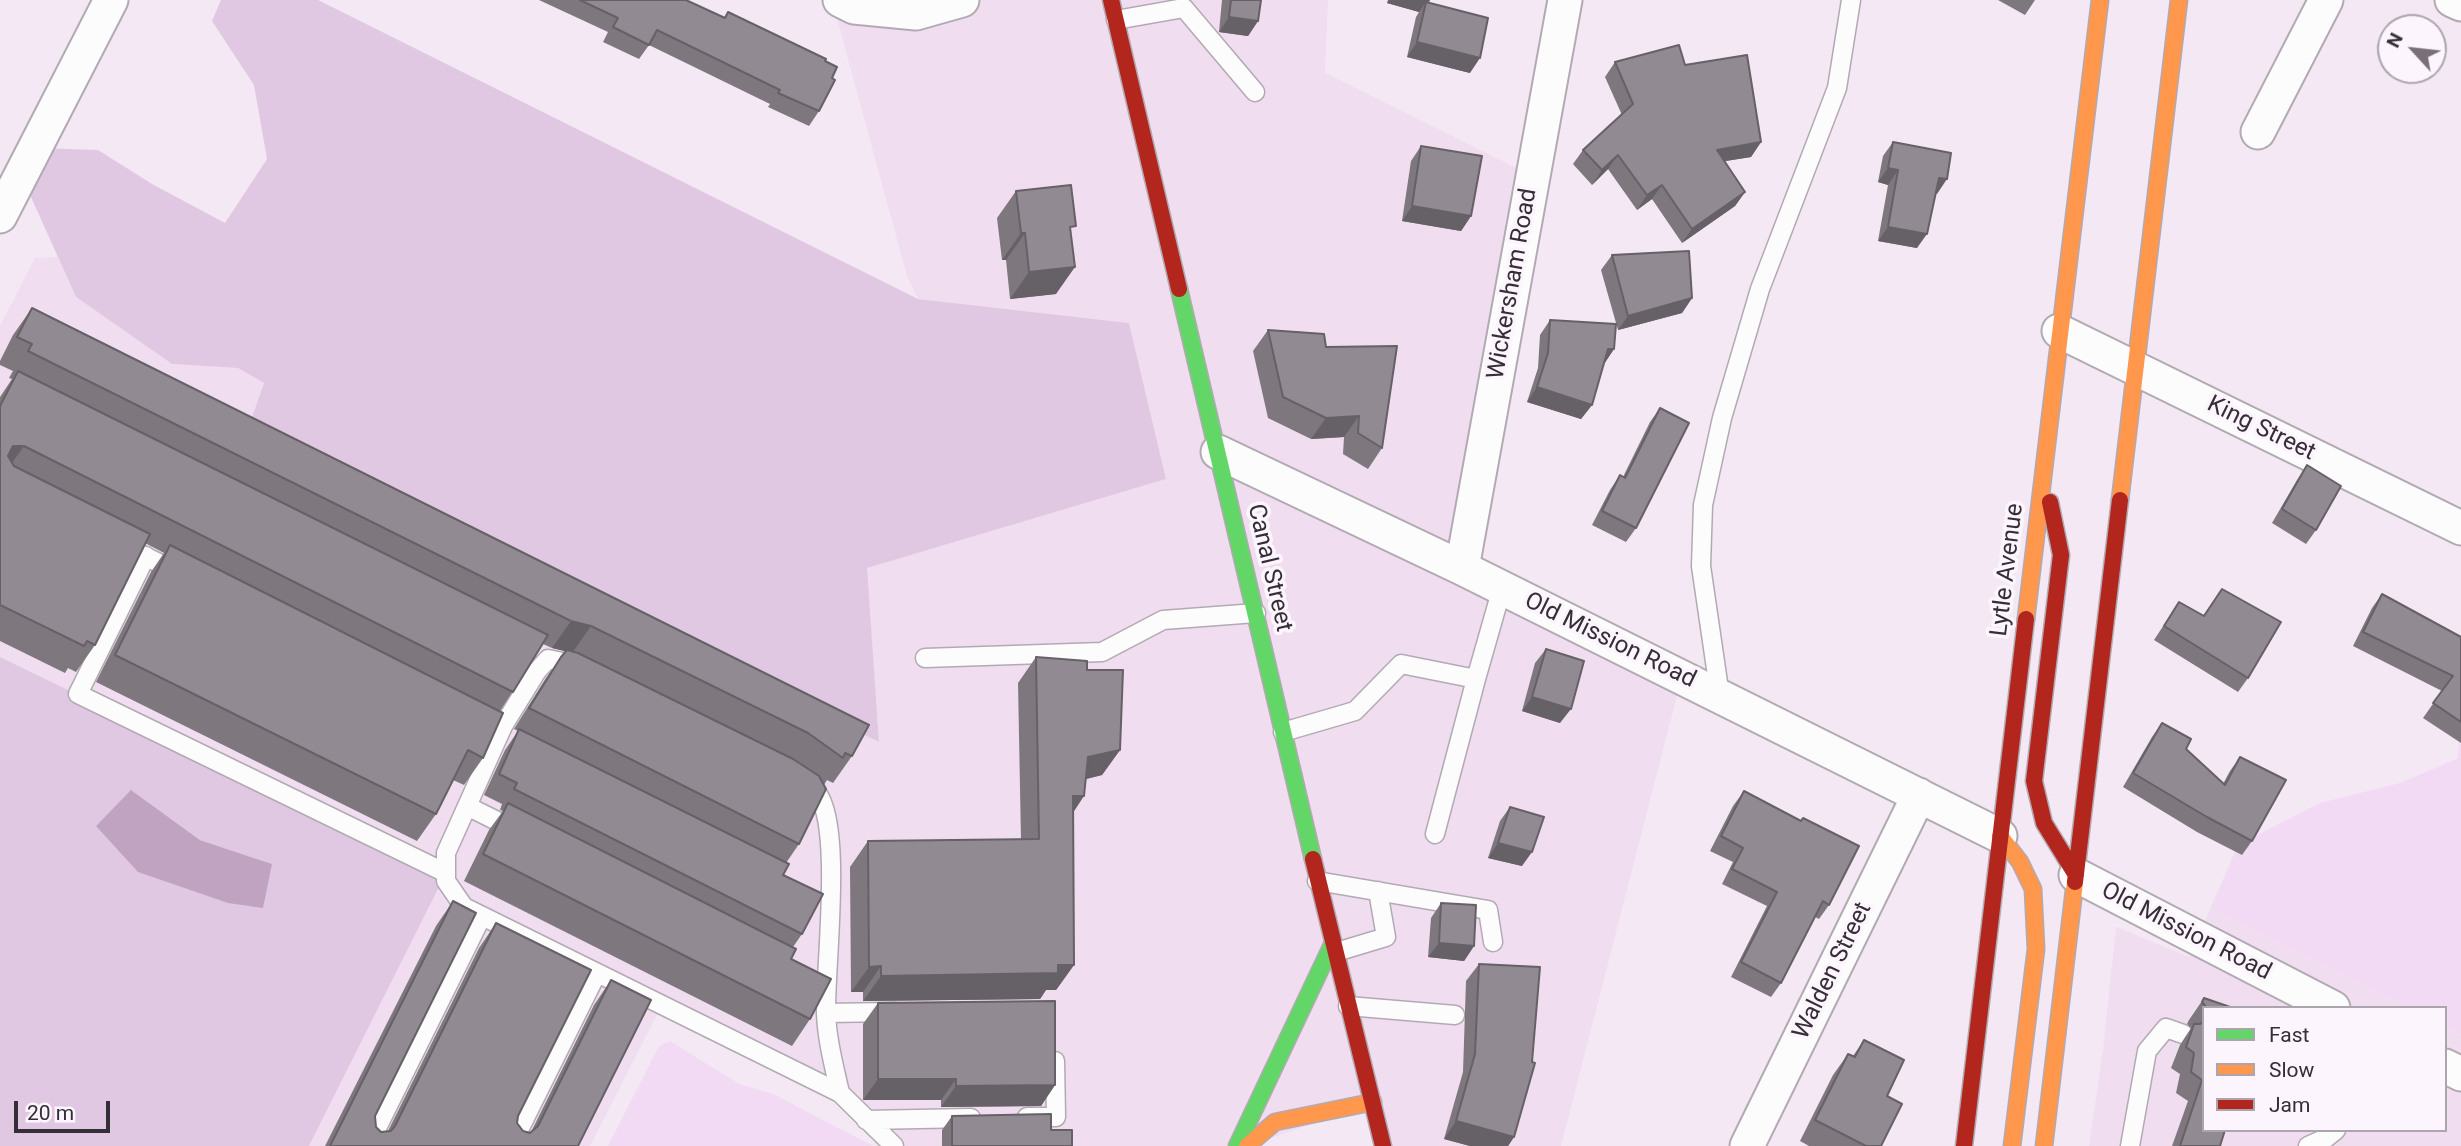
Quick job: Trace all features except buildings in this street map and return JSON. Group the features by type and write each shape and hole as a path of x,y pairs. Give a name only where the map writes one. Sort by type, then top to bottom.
{"main road":[{"name":"Canal Street","path":"1111,0 1333,949 1383,1146"},
{"name":"Lytle Avenue","path":"1964,1146 2100,0"},
{"path":"2044,1146 2179,0"},
{"path":"2043,469 2061,555 2034,781 2043,822 2076,875"},
{"path":"2000,836 2020,862 2033,889 2036,949 2012,1146"},
{"path":"1237,1146 1333,949"},
{"path":"1247,1146 1275,1122 1373,1102"}],"street":[{"path":"0,216 111,0"},
{"path":"849,2 916,13 962,0"},
{"name":"Wickersham Road","path":"1462,568 1565,0"},
{"path":"2258,132 2326,0"},
{"path":"2452,0 2461,5"},
{"name":"King Street","path":"2059,331 2461,528"},
{"name":"Old Mission Road","path":"1217,452 1462,568 2000,836"},
{"name":"Walden Street","path":"1747,1146 1919,796"},
{"name":"Old Mission Road","path":"2076,875 2329,1006"}],"lane":[{"path":"1720,696 1701,566 1703,505 1722,418 1760,289 1837,88 1851,0"},
{"path":"1116,20 1184,8 1255,92"},
{"path":"109,538 194,581"},
{"path":"145,556 78,694 446,873"},
{"path":"1435,834 1502,588"},
{"path":"925,658 1102,652 1163,620 1256,613"},
{"path":"591,675 567,663 541,656 537,671 500,734 446,853 446,881 464,907 840,1093 894,1146"},
{"path":"1283,733 1354,711 1401,664 1476,679"},
{"path":"784,771 817,794 828,821 831,864 824,898 820,984 840,1093"},
{"path":"467,806 529,837"},
{"path":"1317,881 1488,910 1493,942"},
{"path":"1333,949 1386,937 1378,891"},
{"path":"368,1146 482,916"},
{"path":"511,1146 597,973"},
{"path":"1348,1006 1455,1015"},
{"path":"826,1013 906,1012"},
{"path":"2130,1146 2147,1051 2166,1028 2183,1034"},
{"path":"1015,1118 1056,1117 1055,1050"},
{"path":"866,1120 988,1118"},
{"path":"2308,1146 2334,1132"}],"shaded area":[{"path":"221,0 318,0 918,299 1129,323 1166,479 867,568 879,742 254,441 252,417 264,383 238,368 172,364 76,297 31,197 39,148 98,150 152,184 225,223 267,159 254,85 212,21"},
{"path":"832,0 1328,0 1325,73 1533,176 1462,567 1682,676 1561,1146 1383,1146 1373,1103 1247,1146 894,1146 859,1113 662,1005 590,1146 309,1146 446,873 0,657 0,326 35,258 58,257 76,297 172,364 238,368 264,383 252,417 879,742 866,568 1166,479 1129,323 918,299 907,276"},
{"path":"0,657 446,873 309,1146 0,1146","holes":["132,791 200,840 272,864 96,826"]},
{"path":"2461,735 2461,1035 2447,1028 2447,1006 2404,1006 2211,907 2238,845 2320,803 2400,783 2457,759"},
{"path":"131,790 200,840 272,864 263,908 228,903 138,872 96,826"},
{"path":"2211,907 2404,1006 2202,1006 2202,1132 2447,1132 2447,1028 2461,1035 2461,1146 2089,1146 2103,1050 2116,927 2189,957"},
{"path":"670,1041 739,1084 773,1094 873,1146 608,1146 659,1046"}],"traffic: fast":[{"path":"1179,289 1313,859"},
{"path":"1237,1146 1332,945"}],"traffic: slow":[{"path":"2026,619 2100,0"},
{"path":"2120,500 2179,0"},
{"path":"2000,836 2020,862 2033,889 2036,949 2012,1146"},
{"path":"2044,1146 2075,882"},
{"path":"1247,1146 1275,1122 1373,1102"}],"traffic: jam":[{"path":"1111,0 1179,289"},
{"path":"2075,882 2120,500"},
{"path":"2050,502 2061,555 2034,781 2044,823 2076,875"},
{"path":"1964,1146 2026,619"},
{"path":"1313,859 1383,1146"}]}
